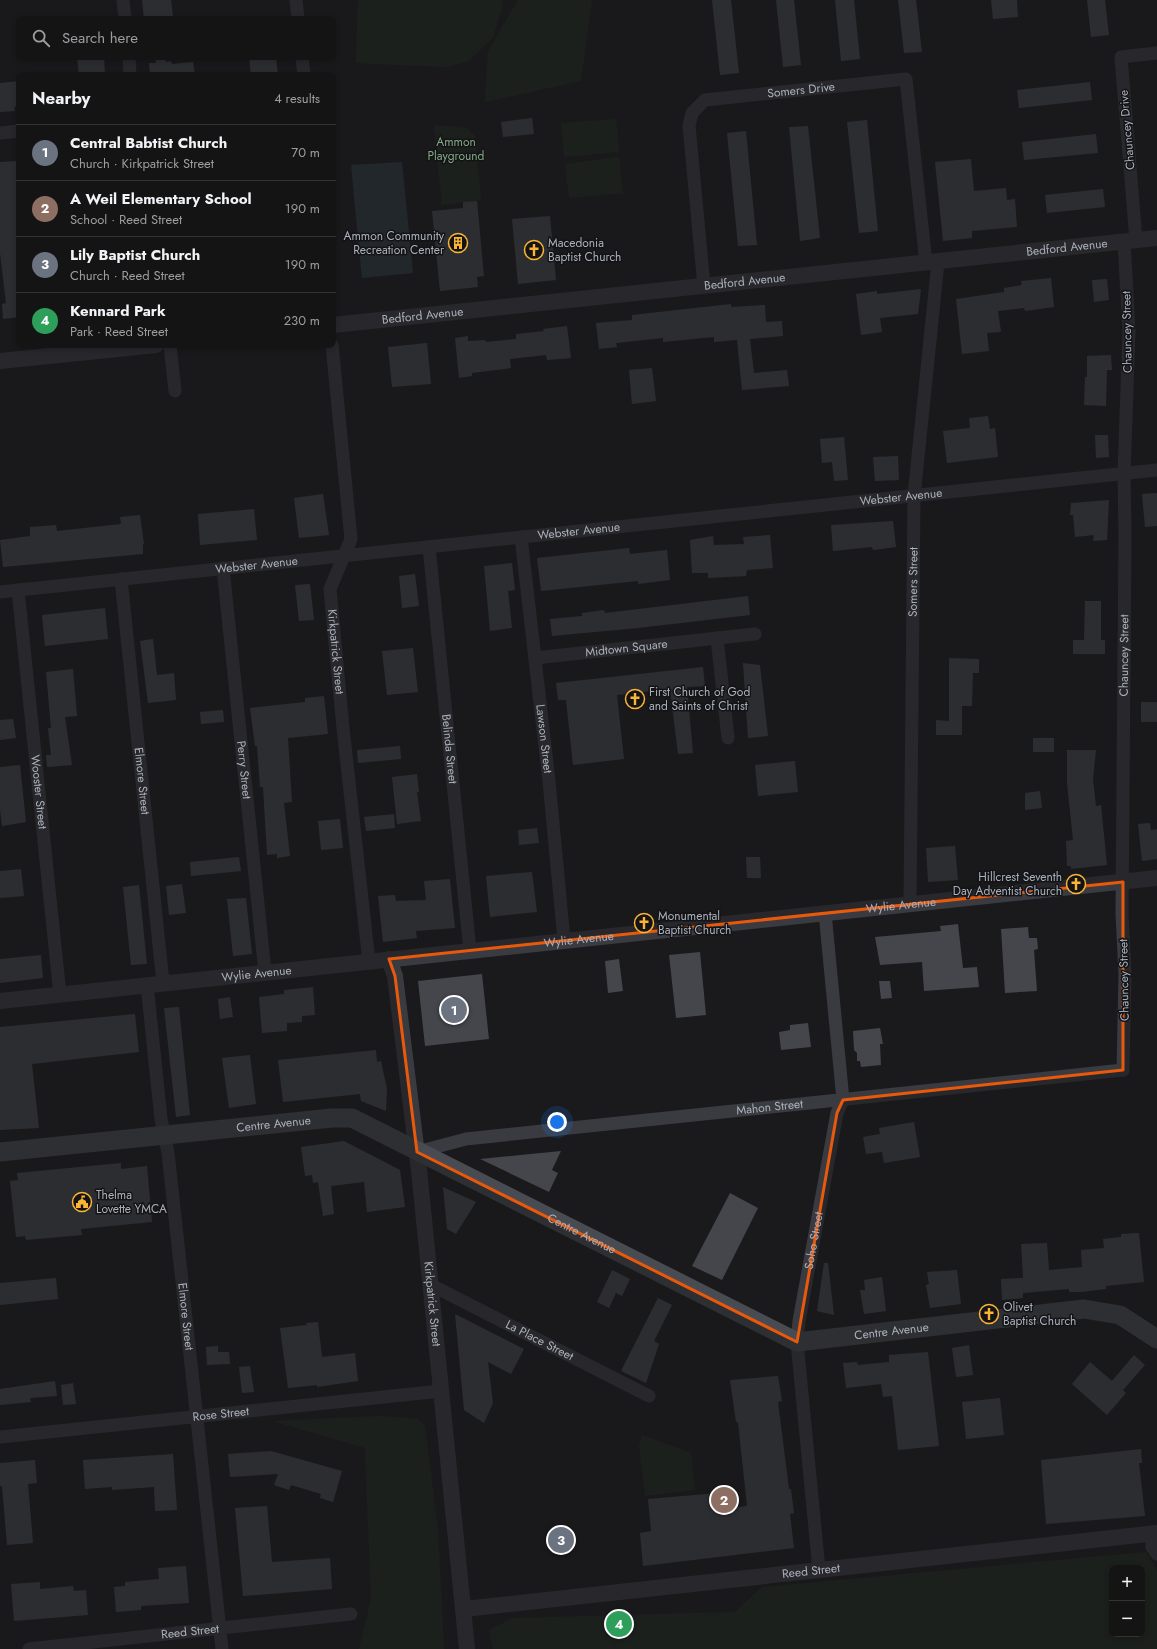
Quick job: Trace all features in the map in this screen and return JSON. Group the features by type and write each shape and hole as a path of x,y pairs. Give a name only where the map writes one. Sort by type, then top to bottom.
{"main road":[{"name":"Centre Avenue","path":"0,1152 342,1117 358,1120 417,1152 798,1342 1084,1309 1120,1315 1157,1339"}],"street":[{"path":"123,0 125,16"},
{"path":"296,0 298,16"},
{"name":"Chauncey Drive","path":"1130,241 1120,57 1157,53"},
{"path":"128,60 130,72"},
{"path":"302,60 304,72"},
{"name":"Somers Drive","path":"704,286 689,126 692,113 705,100 906,79 932,262"},
{"path":"0,133 16,131"},
{"name":"Bedford Avenue","path":"336,325 1157,238"},
{"name":"Chauncey Street","path":"1123,1070 1125,974 1123,882 1124,474 1130,331 1130,241"},
{"name":"Somers Street","path":"910,904 914,496 932,262"},
{"path":"0,361 127,348"},
{"path":"170,348 175,391"},
{"name":"Kirkpatrick Street","path":"332,348 351,539 330,588 343,728 369,962"},
{"name":"Webster Avenue","path":"0,592 1157,470"},
{"name":"Lawson Street","path":"521,537 536,658 564,940"},
{"name":"Belinda Street","path":"429,546 470,950"},
{"name":"Perry Street","path":"223,568 265,972"},
{"name":"Elmore Street","path":"120,579 155,984 164,1135 168,1154 222,1649"},
{"name":"Wooster Street","path":"18,590 60,995"},
{"name":"Midtown Square","path":"536,658 755,634"},
{"path":"717,638 728,738"},
{"name":"Wylie Avenue","path":"0,1001 1157,878"},
{"name":"Soho Street","path":"819,1570 798,1342 799,1321 837,1113 843,1100 824,913"},
{"name":"Kirkpatrick Street","path":"389,959 395,976 417,1152 467,1649"},
{"name":"Mahon Street","path":"417,1152 466,1139 1123,1070"},
{"name":"La Place Street","path":"431,1286 649,1396"},
{"name":"Rose Street","path":"0,1437 442,1391"},
{"path":"1155,1533 1152,1547 1157,1554"},
{"name":"Reed Street","path":"464,1609 1155,1533"},
{"name":"Reed Street","path":"29,1649 351,1614"}],"highlighted area":[{"path":"1123,882 1123,1070 843,1100 837,1113 797,1342 417,1152 395,976 389,959"}],"green space":[{"path":"358,0 502,0 502,8 493,37 469,61 447,67 356,63"},
{"path":"518,0 592,0 581,81 485,102 488,52"},
{"path":"616,119 619,152 564,157 561,123"},
{"name":"Ammon Playground","path":"434,125 467,128 475,136 481,200 442,205"},
{"path":"619,157 623,193 569,198 565,164"},
{"path":"379,1416 418,1419 425,1426 438,1531 444,1649 359,1649 371,1599 365,1448 273,1421"},
{"path":"642,1435 691,1453 695,1490 645,1496 639,1446"},
{"path":"1146,1552 1157,1570 1157,1649 493,1649 489,1630 513,1618 735,1612 762,1587"}],"shaded area":[{"path":"402,162 413,273 362,278 351,165"}],"building":[{"path":"142,0 171,0 173,16 144,16"},
{"path":"712,0 731,0 739,73 720,75"},
{"path":"776,0 794,0 801,65 783,67"},
{"path":"835,0 854,0 860,59 841,61"},
{"path":"898,0 916,0 922,52 904,53"},
{"path":"991,0 1017,0 1018,17 993,19"},
{"path":"1087,0 1105,0 1109,35 1091,37"},
{"path":"77,60 104,60 105,72 79,72"},
{"path":"156,60 166,60 166,62 171,61 172,64 193,62 195,72 150,72 149,63 156,63"},
{"path":"249,60 276,60 278,72 251,72"},
{"path":"16,81 15,111 0,112 0,83"},
{"path":"1090,82 1092,100 1019,108 1017,90"},
{"path":"532,118 534,134 503,137 501,122"},
{"path":"867,120 878,231 859,233 847,122"},
{"path":"808,126 820,238 800,241 789,127"},
{"path":"746,131 757,245 738,246 727,133"},
{"path":"1096,134 1098,153 1024,160 1022,142"},
{"path":"971,159 974,191 1006,188 1007,200 1015,199 1017,227 972,231 972,238 943,241 935,162"},
{"path":"16,161 16,317 3,319 2,304 6,303 0,253 0,162"},
{"path":"1103,189 1105,207 1047,213 1045,195"},
{"name":"Ammon Community Recreation Center","path":"477,201 484,276 477,277 478,287 440,291 432,211 463,208 463,202"},
{"name":"Macedonia Baptist Church","path":"550,216 556,280 518,284 512,219"},
{"path":"1051,278 1054,307 1025,311 1024,308 998,311 1001,332 987,333 989,351 962,354 956,299 1004,292 1004,288 1022,285 1021,281"},
{"path":"1107,279 1109,300 1094,302 1092,280"},
{"path":"921,289 918,314 880,318 882,332 861,335 856,294 877,291 877,294"},
{"path":"731,304 731,307 765,305 766,322 782,321 783,336 750,339 754,373 787,370 789,386 742,390 737,340 714,342 714,337 663,342 663,338 616,343 617,347 599,349 596,323 632,320 632,315"},
{"path":"567,326 571,358 547,360 546,355 510,359 511,368 472,373 472,376 459,378 455,338 468,336 468,341 485,340 486,342 516,339 516,334 544,331 543,329"},
{"path":"427,343 431,384 392,387 388,347"},
{"path":"1111,355 1112,370 1107,370 1106,406 1084,405 1085,377 1087,377 1087,356"},
{"path":"652,368 656,401 632,404 629,370"},
{"path":"988,416 990,429 995,428 998,457 947,463 943,431 970,428 969,418"},
{"path":"1095,435 1108,435 1109,457 1096,458"},
{"path":"844,437 848,480 834,481 832,462 822,463 820,439"},
{"path":"898,456 899,480 875,481 873,457"},
{"path":"1157,493 1157,526 1145,527 1142,494"},
{"path":"323,494 329,535 299,538 294,498"},
{"path":"1109,500 1107,540 1093,541 1094,535 1075,537 1073,515 1070,515 1071,503"},
{"path":"254,509 257,540 200,545 198,514"},
{"path":"140,515 144,544 143,554 3,567 0,540 30,536 30,527 56,525 57,531 121,524 120,517"},
{"path":"893,521 896,547 873,550 872,547 833,551 831,525"},
{"path":"770,535 773,568 747,570 746,576 708,578 708,573 692,573 690,540 713,536 714,545 744,544 743,537"},
{"path":"629,548 630,554 667,550 670,580 638,584 638,581 541,591 537,558"},
{"path":"512,563 515,590 508,591 512,628 490,631 484,566"},
{"path":"415,574 419,606 402,608 399,576"},
{"path":"310,584 314,620 299,621 295,585"},
{"path":"748,596 750,615 552,636 550,619 582,616 582,613 604,610 605,613"},
{"path":"1085,601 1101,601 1101,640 1105,640 1105,654 1073,654 1073,640 1084,640"},
{"path":"105,608 108,639 45,646 42,615"},
{"path":"153,639 157,675 174,673 176,700 148,703 140,641"},
{"path":"413,648 418,692 387,695 382,651"},
{"path":"949,658 979,659 979,673 973,673 972,706 962,706 962,735 936,735 936,720 949,721"},
{"path":"743,663 760,665 768,736 748,738"},
{"path":"703,667 705,686 687,687 693,753 678,754 670,689 617,695 624,759 573,765 566,700 558,700 556,683"},
{"path":"73,669 77,716 65,717 72,765 47,767 46,755 51,755 48,728 51,728 46,672"},
{"path":"324,696 328,734 288,738 292,802 284,803 290,856 277,858 277,854 267,855 263,787 260,787 257,746 255,746 250,708 305,702 305,698"},
{"path":"1141,702 1157,702 1157,722 1141,722"},
{"path":"223,710 224,722 201,724 200,712"},
{"path":"13,719 16,738 0,740 0,720"},
{"path":"1033,738 1054,738 1054,752 1033,752"},
{"path":"400,746 401,759 358,763 357,750"},
{"path":"1067,750 1096,750 1093,779 1096,806 1101,805 1107,865 1071,869 1071,866 1067,866 1066,841 1073,840 1067,783"},
{"path":"795,761 798,792 758,796 755,765"},
{"path":"20,765 26,822 2,826 0,809 0,767"},
{"path":"417,774 419,792 417,792 421,821 397,824 392,777"},
{"path":"1040,791 1042,808 1025,810 1025,793"},
{"path":"394,814 395,828 366,831 364,817"},
{"path":"340,819 343,848 321,850 318,821"},
{"path":"1150,823 1151,830 1157,829 1157,859 1142,861 1138,824"},
{"path":"537,828 539,843 519,845 518,830"},
{"path":"955,846 958,880 928,882 926,848"},
{"path":"239,857 241,871 191,876 190,862"},
{"path":"746,857 760,857 761,878 747,878"},
{"path":"21,869 24,896 0,898 0,871"},
{"path":"532,872 537,912 490,917 486,876"},
{"path":"450,879 455,928 416,931 417,938 383,942 378,896 395,895 396,901 426,900 424,881"},
{"path":"182,884 186,913 169,915 166,886"},
{"path":"139,885 147,964 131,965 123,887"},
{"path":"246,898 252,954 233,956 227,899"},
{"path":"958,924 963,968 977,967 979,987 924,991 922,962 880,965 875,937 941,931 940,926"},
{"path":"1028,927 1029,938 1037,938 1038,949 1034,950 1037,991 1005,993 1001,929"},
{"path":"700,952 706,1015 676,1018 669,955"},
{"path":"41,955 43,978 0,983 0,959"},
{"path":"619,959 623,991 608,993 605,961"},
{"path":"482,974 489,1039 425,1046 418,981"},
{"path":"879,981 890,981 892,998 881,999"},
{"path":"313,987 315,1015 302,1016 302,1022 287,1023 287,1031 262,1033 259,997 284,994 284,990"},
{"path":"230,997 233,1017 220,1019 218,999"},
{"path":"179,1007 190,1115 176,1117 164,1008"},
{"path":"135,1014 139,1052 32,1064 39,1128 0,1130 0,1027"},
{"path":"808,1023 811,1047 781,1050 779,1032 790,1030 790,1025"},
{"path":"880,1028 883,1044 880,1044 881,1065 861,1067 860,1061 857,1061 857,1053 854,1050 853,1031"},
{"path":"376,1050 377,1062 381,1061 387,1089 386,1111 361,1101 360,1094 283,1102 278,1060"},
{"path":"250,1055 256,1104 229,1108 222,1058"},
{"path":"914,1122 920,1157 884,1163 882,1152 866,1154 863,1137 880,1134 879,1128"},
{"path":"344,1141 400,1170 405,1207 367,1212 364,1182 331,1186 334,1214 323,1216 318,1182 313,1183 312,1175 305,1176 301,1147"},
{"path":"561,1151 552,1170 558,1173 549,1192 480,1159"},
{"name":"Thelma Lovette YMCA","path":"121,1163 121,1169 147,1166 152,1222 81,1229 82,1235 26,1240 25,1236 16,1237 10,1181 18,1180 17,1173"},
{"path":"443,1187 476,1202 456,1234 447,1229"},
{"path":"730,1193 758,1208 722,1280 692,1266"},
{"path":"1139,1233 1144,1282 1106,1286 1106,1289 1081,1292 1069,1292 1069,1289 1023,1293 1023,1298 1002,1300 1001,1279 1023,1278 1021,1244 1047,1243 1049,1270 1082,1267 1081,1250 1104,1248 1103,1239 1121,1237 1121,1234"},
{"path":"824,1263 828,1263 834,1315 817,1311"},
{"path":"612,1270 630,1279 622,1296 616,1293 609,1308 597,1302"},
{"path":"957,1270 961,1304 930,1308 926,1285 929,1284 927,1272"},
{"path":"882,1277 886,1311 864,1314 860,1290 865,1290 864,1280"},
{"path":"56,1278 58,1299 0,1305 0,1283"},
{"path":"658,1298 672,1305 654,1341 659,1344 646,1383 621,1371"},
{"path":"455,1314 524,1349 511,1374 488,1362 493,1403 484,1423 464,1410"},
{"path":"318,1322 322,1357 355,1353 358,1381 317,1387 317,1385 288,1388 280,1328 307,1325 306,1323"},
{"path":"969,1345 973,1375 956,1377 952,1348"},
{"path":"218,1346 218,1352 229,1352 230,1364 207,1365 206,1347"},
{"path":"928,1352 939,1446 898,1450 892,1396 883,1397 881,1384 846,1388 843,1363 857,1362 858,1365 889,1362 889,1355"},
{"path":"1134,1355 1145,1365 1123,1390 1126,1393 1107,1415 1072,1384 1090,1362 1112,1381"},
{"path":"250,1366 254,1392 242,1393 239,1367"},
{"path":"778,1376 782,1401 778,1402 789,1489 791,1489 794,1513 790,1514 794,1548 643,1566 640,1533 651,1531 648,1499 718,1493 721,1509 747,1506 738,1422 736,1422 730,1380"},
{"path":"55,1381 57,1396 30,1398 31,1402 0,1405 0,1389"},
{"path":"73,1383 76,1404 63,1405 61,1385"},
{"path":"1000,1398 1004,1435 966,1439 962,1402"},
{"path":"1141,1449 1142,1463 1139,1463 1145,1516 1046,1524 1041,1460"},
{"path":"271,1451 342,1471 333,1502 320,1498 321,1494 291,1485 289,1490 274,1485 278,1474 230,1477 228,1454"},
{"path":"173,1454 177,1510 155,1511 154,1487 112,1490 112,1487 85,1489 83,1460"},
{"path":"35,1460 37,1483 28,1484 33,1543 7,1545 2,1486 0,1486 0,1463"},
{"path":"267,1506 272,1562 330,1558 332,1589 243,1596 235,1508"},
{"path":"186,1566 189,1603 141,1606 141,1610 116,1612 114,1587 125,1586 125,1582 159,1579 158,1568"},
{"path":"40,1582 40,1589 73,1586 74,1591 86,1590 88,1615 14,1621 11,1584"}],"place":[{"name":"Ammon Community Recreation Center","path":"458,243"},
{"name":"Macedonia Baptist Church","path":"534,250"},
{"name":"First Church of God and Saints of Christ","path":"635,699"},
{"name":"Hillcrest Seventh Day Adventist Church","path":"1076,884"},
{"name":"Monumental Baptist Church","path":"644,923"},
{"name":"Central Babtist Church","path":"454,1010"},
{"name":"Thelma Lovette YMCA","path":"82,1202"},
{"name":"Olivet Baptist Church","path":"989,1314"},
{"name":"A Weil Elementary School","path":"724,1500"},
{"name":"Lily Baptist Church","path":"561,1540"},
{"name":"Kennard Park","path":"619,1624"}]}
